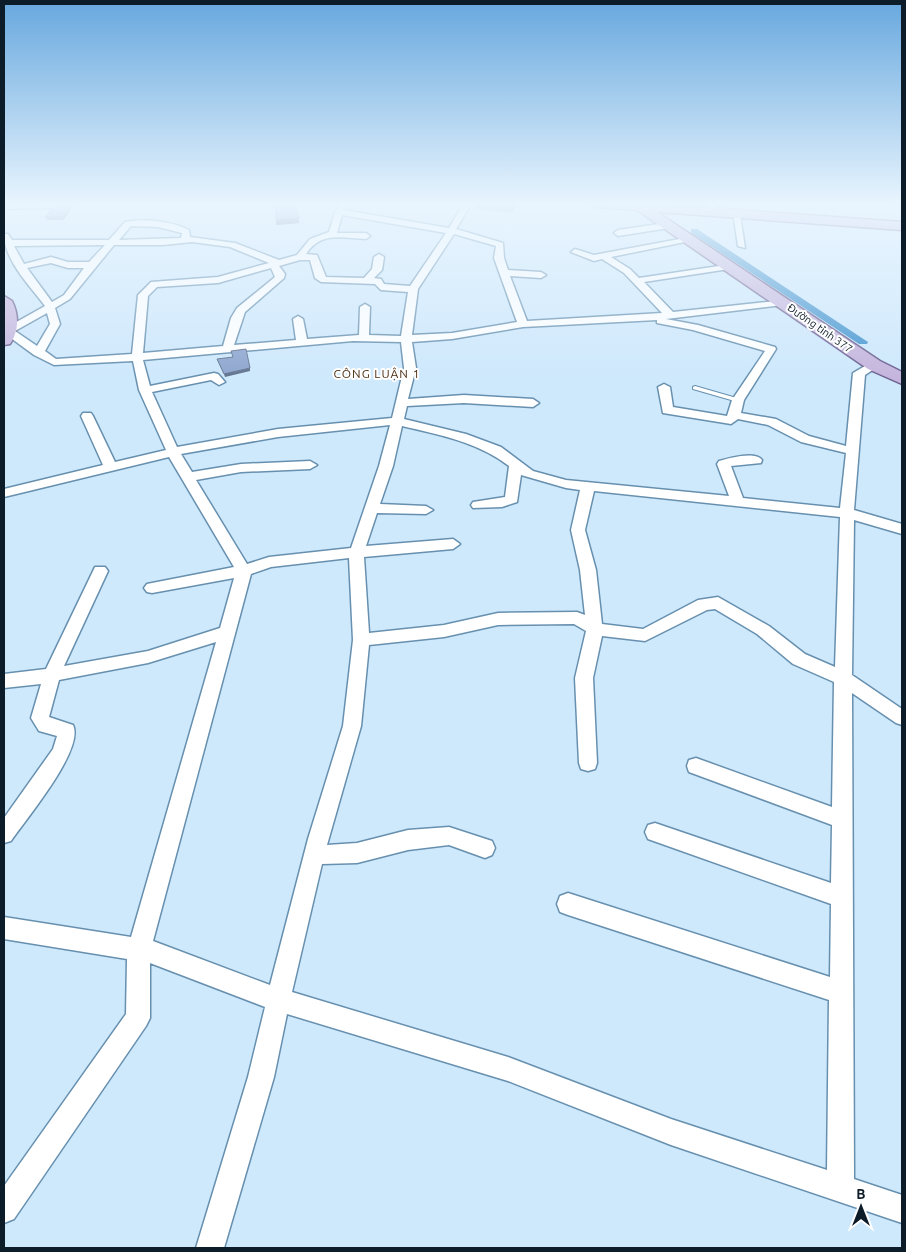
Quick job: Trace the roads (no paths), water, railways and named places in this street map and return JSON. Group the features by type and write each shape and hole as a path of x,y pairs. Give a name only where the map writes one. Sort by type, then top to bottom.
{"main road":[{"name":"Đường tỉnh 377","path":"722,261 874,366 902,379"},
{"path":"4,301 8,309 6,336"}],"street":[{"path":"18,261 50,306 55,324 38,353"},
{"path":"21,267 45,261"},
{"path":"56,261 68,265 91,266"},
{"path":"95,261 67,297 50,306 6,336 54,362 81,362 302,342 364,338 406,339 452,336 523,324 646,318 783,302"},
{"path":"228,348 236,318 241,310 279,278 280,274 276,263 272,261"},
{"path":"4,1209 138,1018 140,950 244,571 173,452 145,390 137,356 142,295 154,284 218,280 282,261"},
{"path":"315,261 320,278 324,280 378,281 381,286 413,289"},
{"path":"366,281 377,270 378,261"},
{"path":"210,1248 261,1077 314,855 352,726 361,640 356,554 373,508 398,421 410,368 406,339 413,289 431,261"},
{"path":"500,261 523,324"},
{"path":"612,261 627,271 670,315"},
{"path":"636,281 729,266"},
{"path":"504,273 541,275"},
{"path":"364,338 365,307"},
{"path":"646,318 694,327 771,349 738,400 734,415 728,420 670,412 666,409 664,387"},
{"path":"298,320 302,342"},
{"path":"840,1188 843,678 847,513 859,373 874,366"},
{"path":"145,390 214,376 219,382"},
{"path":"402,403 464,399 533,402"},
{"path":"734,415 772,422 805,439 852,451"},
{"path":"87,416 102,443 111,467"},
{"path":"4,494 173,452 278,433 398,421 462,437 496,450 528,474 566,484 847,513 902,529"},
{"path":"738,502 724,464 756,460"},
{"path":"188,477 241,468 310,465"},
{"path":"478,505 502,503 512,499 516,465"},
{"path":"588,486 578,530 588,570 595,629 584,678 588,763"},
{"path":"373,508 426,510"},
{"path":"152,588 244,571 269,562 356,554 387,548 453,544"},
{"path":"4,834 62,752 67,730 46,726 40,718 52,674 100,571"},
{"path":"361,640 444,632 498,619 577,618 595,629 645,635 704,604 718,603 763,630 799,659 843,678 902,718"},
{"path":"4,681 148,657 227,632"},
{"path":"696,766 842,820"},
{"path":"655,832 842,897"},
{"path":"314,855 357,853 408,840 449,836 485,848"},
{"path":"568,904 841,992"},
{"path":"4,928 153,952 278,1000 508,1069 671,1132 902,1209"}],"lane":[{"path":"696,388 738,400"}],"waterway":[{"path":"740,261 863,342"}],"district":[{"name":"CÔNG LUẬN 1","path":"377,373"}]}
